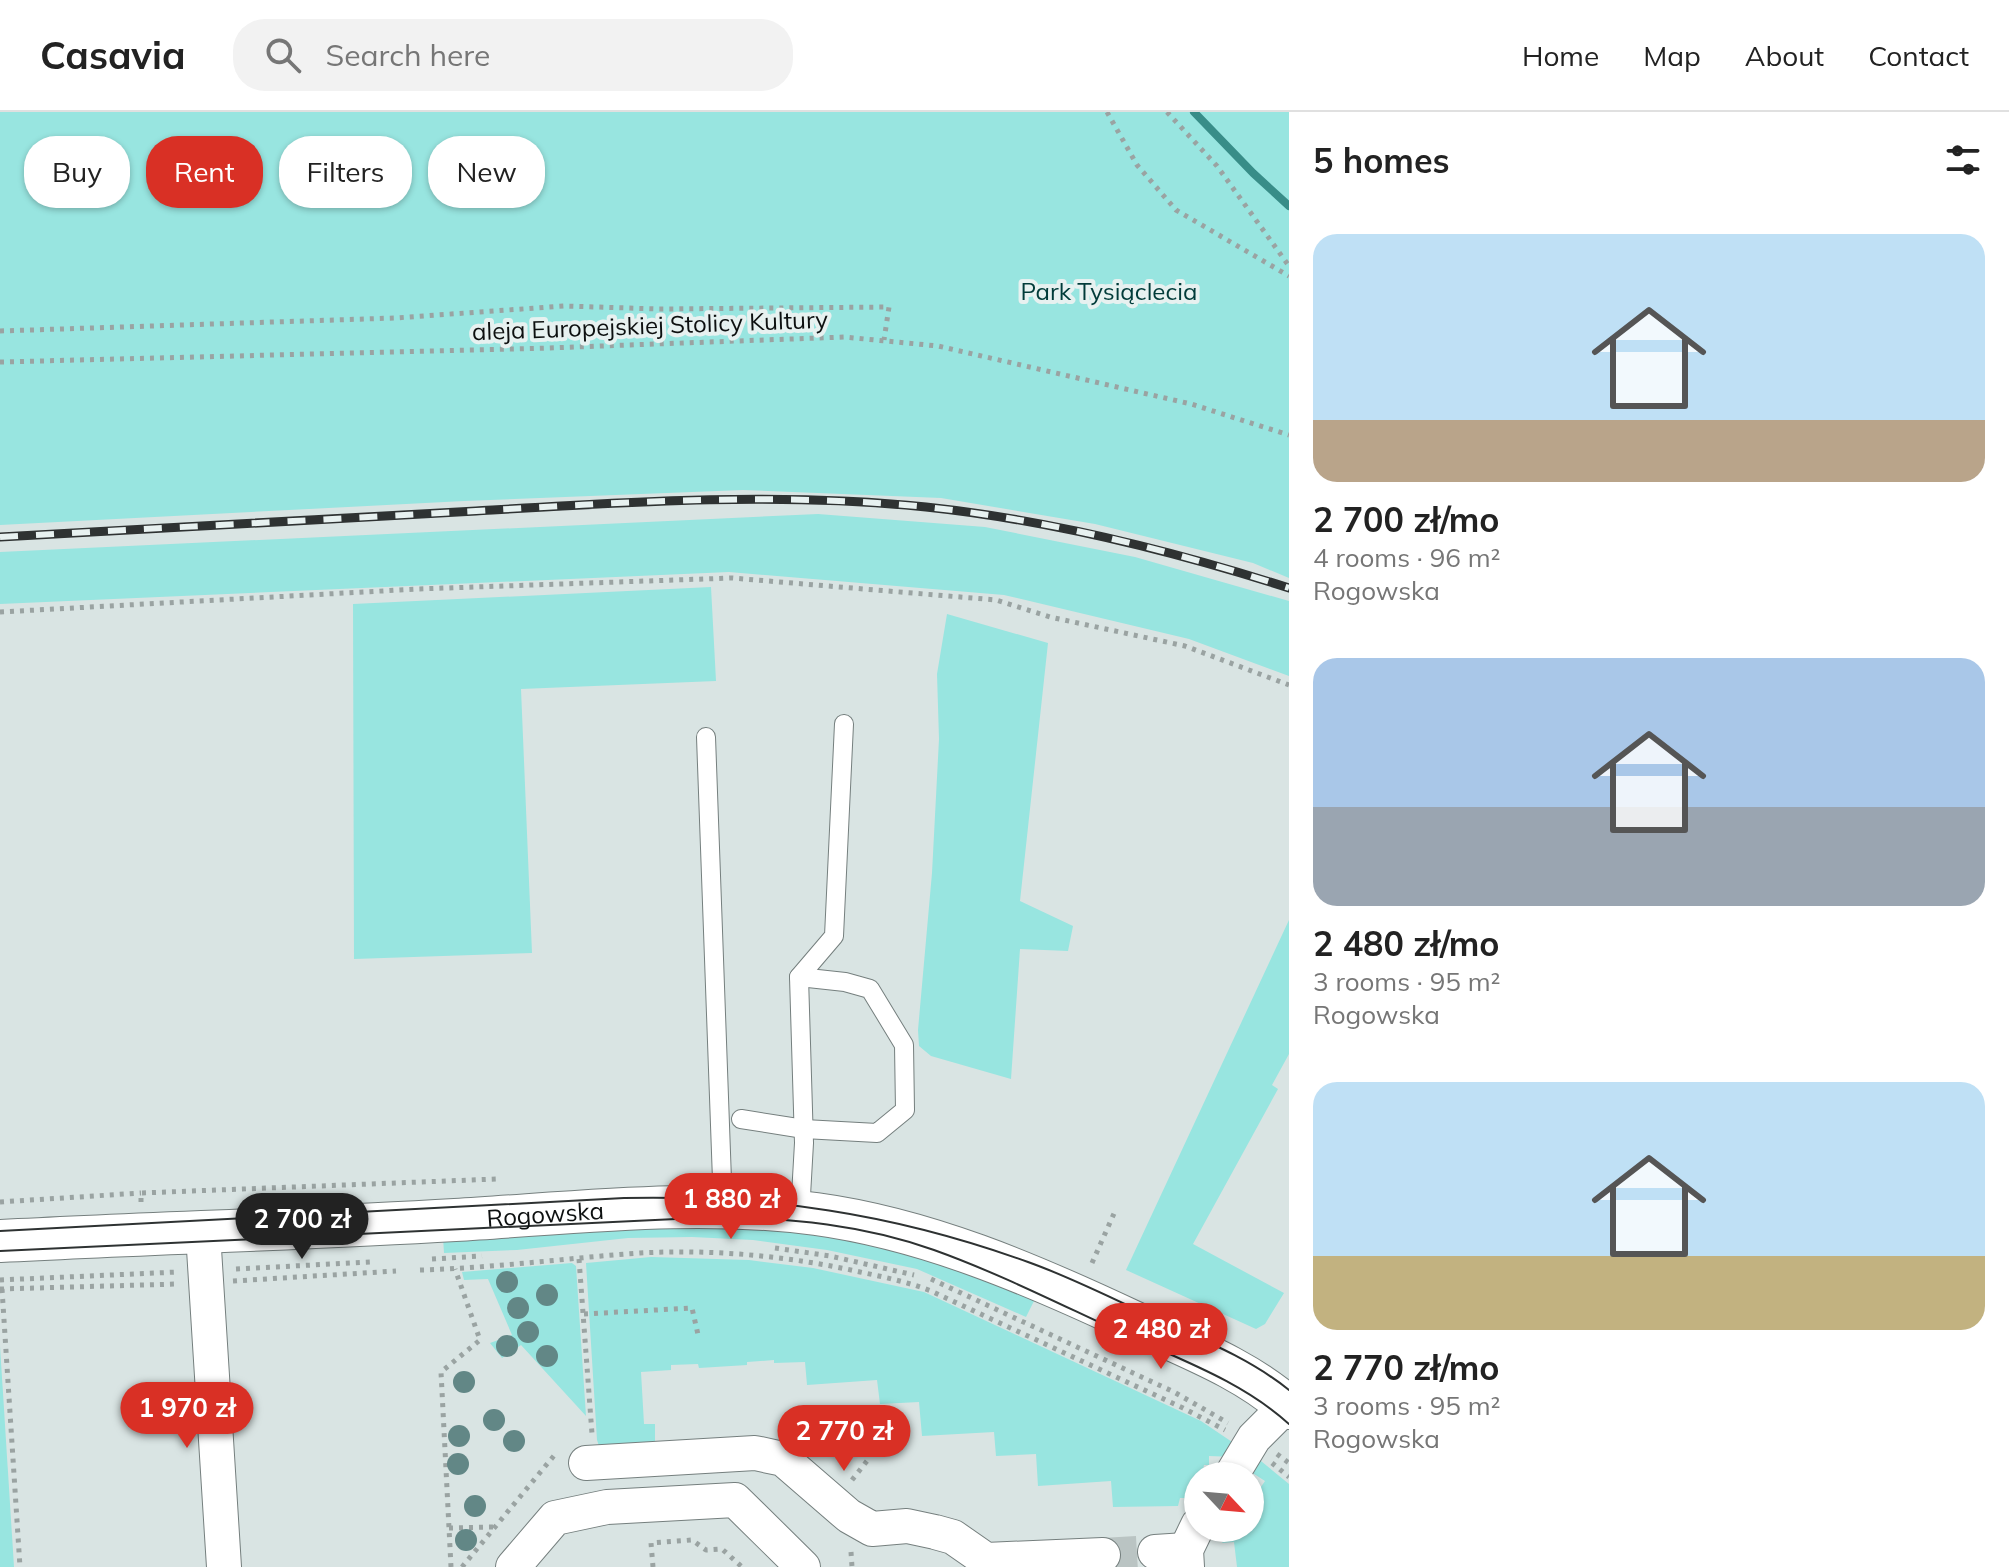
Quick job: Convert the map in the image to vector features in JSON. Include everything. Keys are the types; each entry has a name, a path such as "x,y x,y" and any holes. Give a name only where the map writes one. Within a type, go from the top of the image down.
{"street":[{"name":"Rogowska","path":"0,1241 689,1207 800,1213 893,1229 956,1247 1032,1276 1201,1354 1255,1383 1288,1406"},
{"path":"203,1233 224,1567"},
{"path":"1239,1462 1254,1438 1288,1406"},
{"path":"579,1458 755,1453 783,1459 849,1516 872,1529 907,1526 935,1532 953,1537 986,1560 1103,1555"},
{"path":"513,1567 555,1518 607,1507 735,1500 803,1567"}],"lane":[{"path":"800,1213 804,1129 799,977 834,936 844,724"},
{"path":"706,737 723,1208"},
{"path":"741,1119 804,1129 877,1133 905,1110 904,1045 870,989 845,982 799,977"}],"path":[{"path":"1107,112 1137,165 1176,210 1289,276"},
{"path":"1167,112 1217,166 1289,266"},
{"path":"0,331 395,318 564,306 659,309 889,307 884,340"},
{"name":"aleja Europejskiej Stolicy Kultury","path":"0,362 844,337 938,346 1191,404 1289,435"},
{"path":"0,612 418,589 732,578 996,600 1050,617 1185,646 1289,685"},
{"path":"0,1202 141,1193"},
{"path":"1092,1263 1116,1209"},
{"path":"771,1247 927,1277 1214,1413"},
{"path":"420,1270 642,1253 735,1254 837,1267 915,1285 1209,1420 1223,1404"},
{"path":"446,1259 490,1256"},
{"path":"462,1567 495,1527 579,1458 584,1314 579,1259"},
{"path":"223,1270 381,1262"},
{"path":"451,1567 441,1372 480,1340 455,1269"},
{"path":"224,1282 396,1271"},
{"path":"0,1280 188,1272"},
{"path":"20,1567 1,1289 143,1282 191,1283"},
{"path":"584,1314 692,1308 699,1339"},
{"path":"449,1528 495,1527"},
{"path":"653,1567 651,1543 692,1540 706,1550 722,1549 742,1567"}],"green space":[{"name":"Park Tysiąclecia","path":"0,112 1289,112 1289,578 1253,563 1095,524 941,498 743,490 0,525"},
{"path":"818,514 985,527 1135,557 1289,601 1289,676 1189,639 1004,595 729,572 0,604 0,552"},
{"path":"711,587 716,681 521,689 532,953 354,959 353,604"},
{"path":"947,614 1048,643 1020,901 1073,926 1068,951 1020,949 1011,1079 931,1056 919,1046 939,739 937,674"},
{"path":"1289,920 1289,1054 1272,1085 1278,1089 1193,1244 1284,1293 1265,1324 1256,1329 1126,1270"},
{"path":"783,1227 897,1247 1035,1299 1026,1317 917,1269 827,1250 753,1240 628,1238 517,1250 444,1253 443,1237 652,1228"},
{"path":"651,1257 749,1260 813,1268 924,1292 1201,1421 1241,1448 1235,1457 1209,1456 1209,1462 1184,1462 1184,1498 1180,1498 1178,1506 1113,1507 1111,1481 1038,1486 1036,1454 996,1456 994,1432 922,1436 919,1402 880,1404 877,1380 807,1385 805,1362 774,1363 774,1360 699,1368 698,1364 671,1365 671,1370 641,1372 644,1424 655,1424 655,1449 601,1452 597,1440 586,1263"},
{"path":"572,1263 576,1266 586,1416 521,1345 502,1358 490,1343 512,1335 488,1279 464,1280 462,1272"},
{"path":"0,1346 14,1567 0,1567"},
{"path":"1264,1464 1289,1484 1289,1567 1237,1567 1234,1542 1264,1542"}],"waterway":[{"path":"1194,112 1289,206"}],"tunnel":[{"path":"1103,1555 1155,1552"}],"tram line":[{"path":"0,1231 624,1198 729,1200 829,1210 928,1231 1028,1262 1222,1349 1289,1390"},
{"path":"0,1251 718,1217 827,1224 908,1241 984,1269 1213,1374 1253,1396 1289,1424"}],"railway":[{"path":"0,537 645,502 758,499 870,502 972,513 1064,528 1155,549 1289,588"}]}
